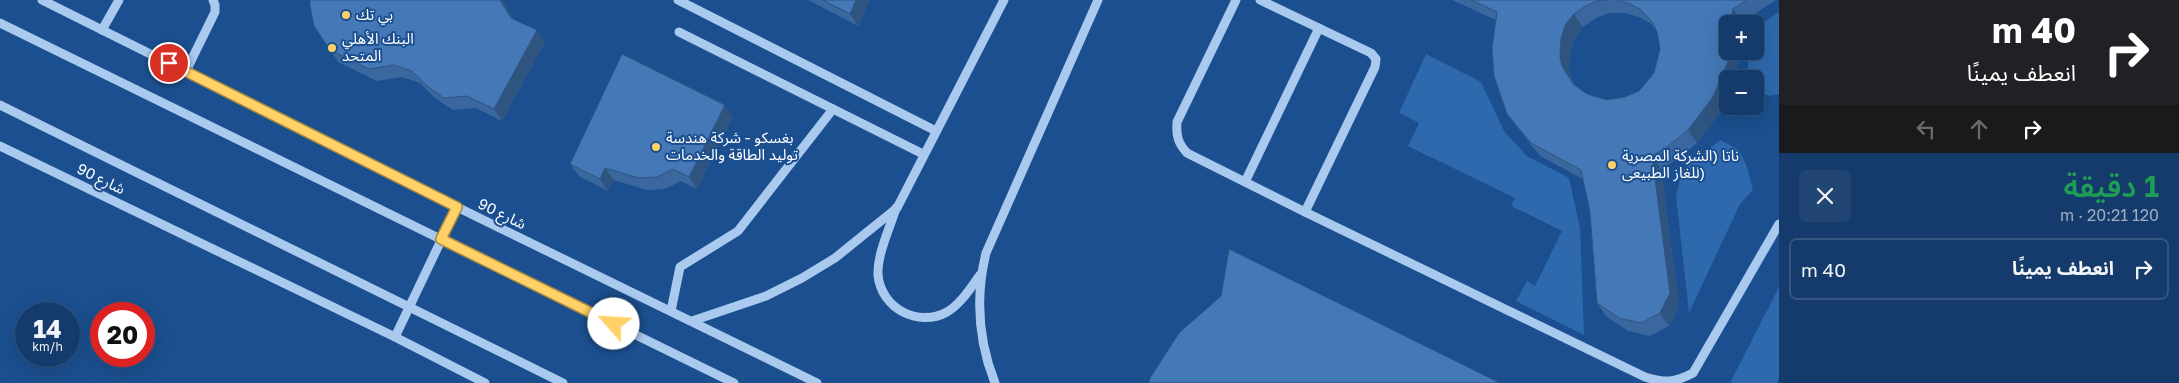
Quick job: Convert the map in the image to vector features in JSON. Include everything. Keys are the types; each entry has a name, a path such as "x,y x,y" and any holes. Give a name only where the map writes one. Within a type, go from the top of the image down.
{"street":[{"name":"شارع 90","path":"42,0 457,207 817,383"},
{"path":"60,9 64,0"},
{"path":"102,30 119,0"},
{"path":"186,72 215,12 216,5 213,0"},
{"path":"678,0 936,131"},
{"path":"981,274 961,300 947,312 930,318 911,316 895,308 883,293 878,275 881,256 896,208 1004,0"},
{"path":"995,383 983,346 979,321 981,274 994,233 1098,0"},
{"path":"1236,0 1177,122 1176,134 1180,144 1188,153 1636,373 1664,383 1680,382 1693,373 1779,224"},
{"path":"1260,0 1371,53 1376,59 1375,67 1305,212"},
{"path":"0,23 734,383"},
{"path":"1245,182 1319,28"},
{"path":"679,32 924,154"},
{"path":"0,105 563,383"},
{"path":"671,311 680,267 738,231 833,109"},
{"name":"شارع 90","path":"0,146 395,337 485,383"},
{"path":"395,337 457,207"},
{"path":"692,321 730,310 766,296 802,278 835,258 896,208"}],"shaded area":[{"path":"1779,12 1779,94 1770,96 1764,93 1764,70 1748,70 1748,60 1764,60 1764,22"},
{"path":"1426,54 1481,82 1504,131 1527,156 1569,178 1580,228 1584,335 1516,301 1527,281 1535,286 1562,231 1511,206 1515,198 1408,146 1419,123 1399,113"},
{"path":"1720,140 1739,150 1747,167 1753,190 1740,204 1689,313 1676,196 1682,171"},
{"path":"1779,287 1779,378 1777,383 1730,383"}],"building":[{"path":"310,0 500,0 511,18 537,30 494,109 467,96 444,98 427,86 412,71 394,65 369,69 330,50 314,26"},
{"path":"823,0 856,0 850,14"},
{"name":"ناتا (الشركة المصرية للغاز الطبيعى)","path":"1471,0 1601,0 1587,5 1574,14 1565,25 1561,39 1560,57 1562,66 1573,84 1587,94 1607,100 1625,97 1639,91 1654,73 1660,49 1657,32 1653,23 1641,10 1617,0 1747,0 1733,9 1732,15 1719,15 1719,60 1728,60 1725,70 1719,70 1719,83 1713,97 1688,130 1652,156 1670,293 1660,313 1641,323 1619,318 1597,303 1590,212 1581,170 1531,143 1507,114 1494,76 1492,48 1497,12"},
{"name":"بغسكو - شركة هندسة توليد الطاقة والخدمات","path":"622,54 725,105 689,177 673,169 657,177 639,178 605,168 600,179 570,164"},
{"path":"1229,249 1500,383 1149,383 1150,378 1179,333 1221,296"}],"place":[{"name":"بي تك","path":"346,15"},
{"name":"البنك الأهلي المتحد","path":"332,48"},
{"name":"بغسكو - شركة هندسة توليد الطاقة والخدمات","path":"656,147"},
{"name":"ناتا (الشركة المصرية للغاز الطبيعى)","path":"1612,165"}],"route":[{"path":"169,63 457,207 441,239 614,324"}]}
